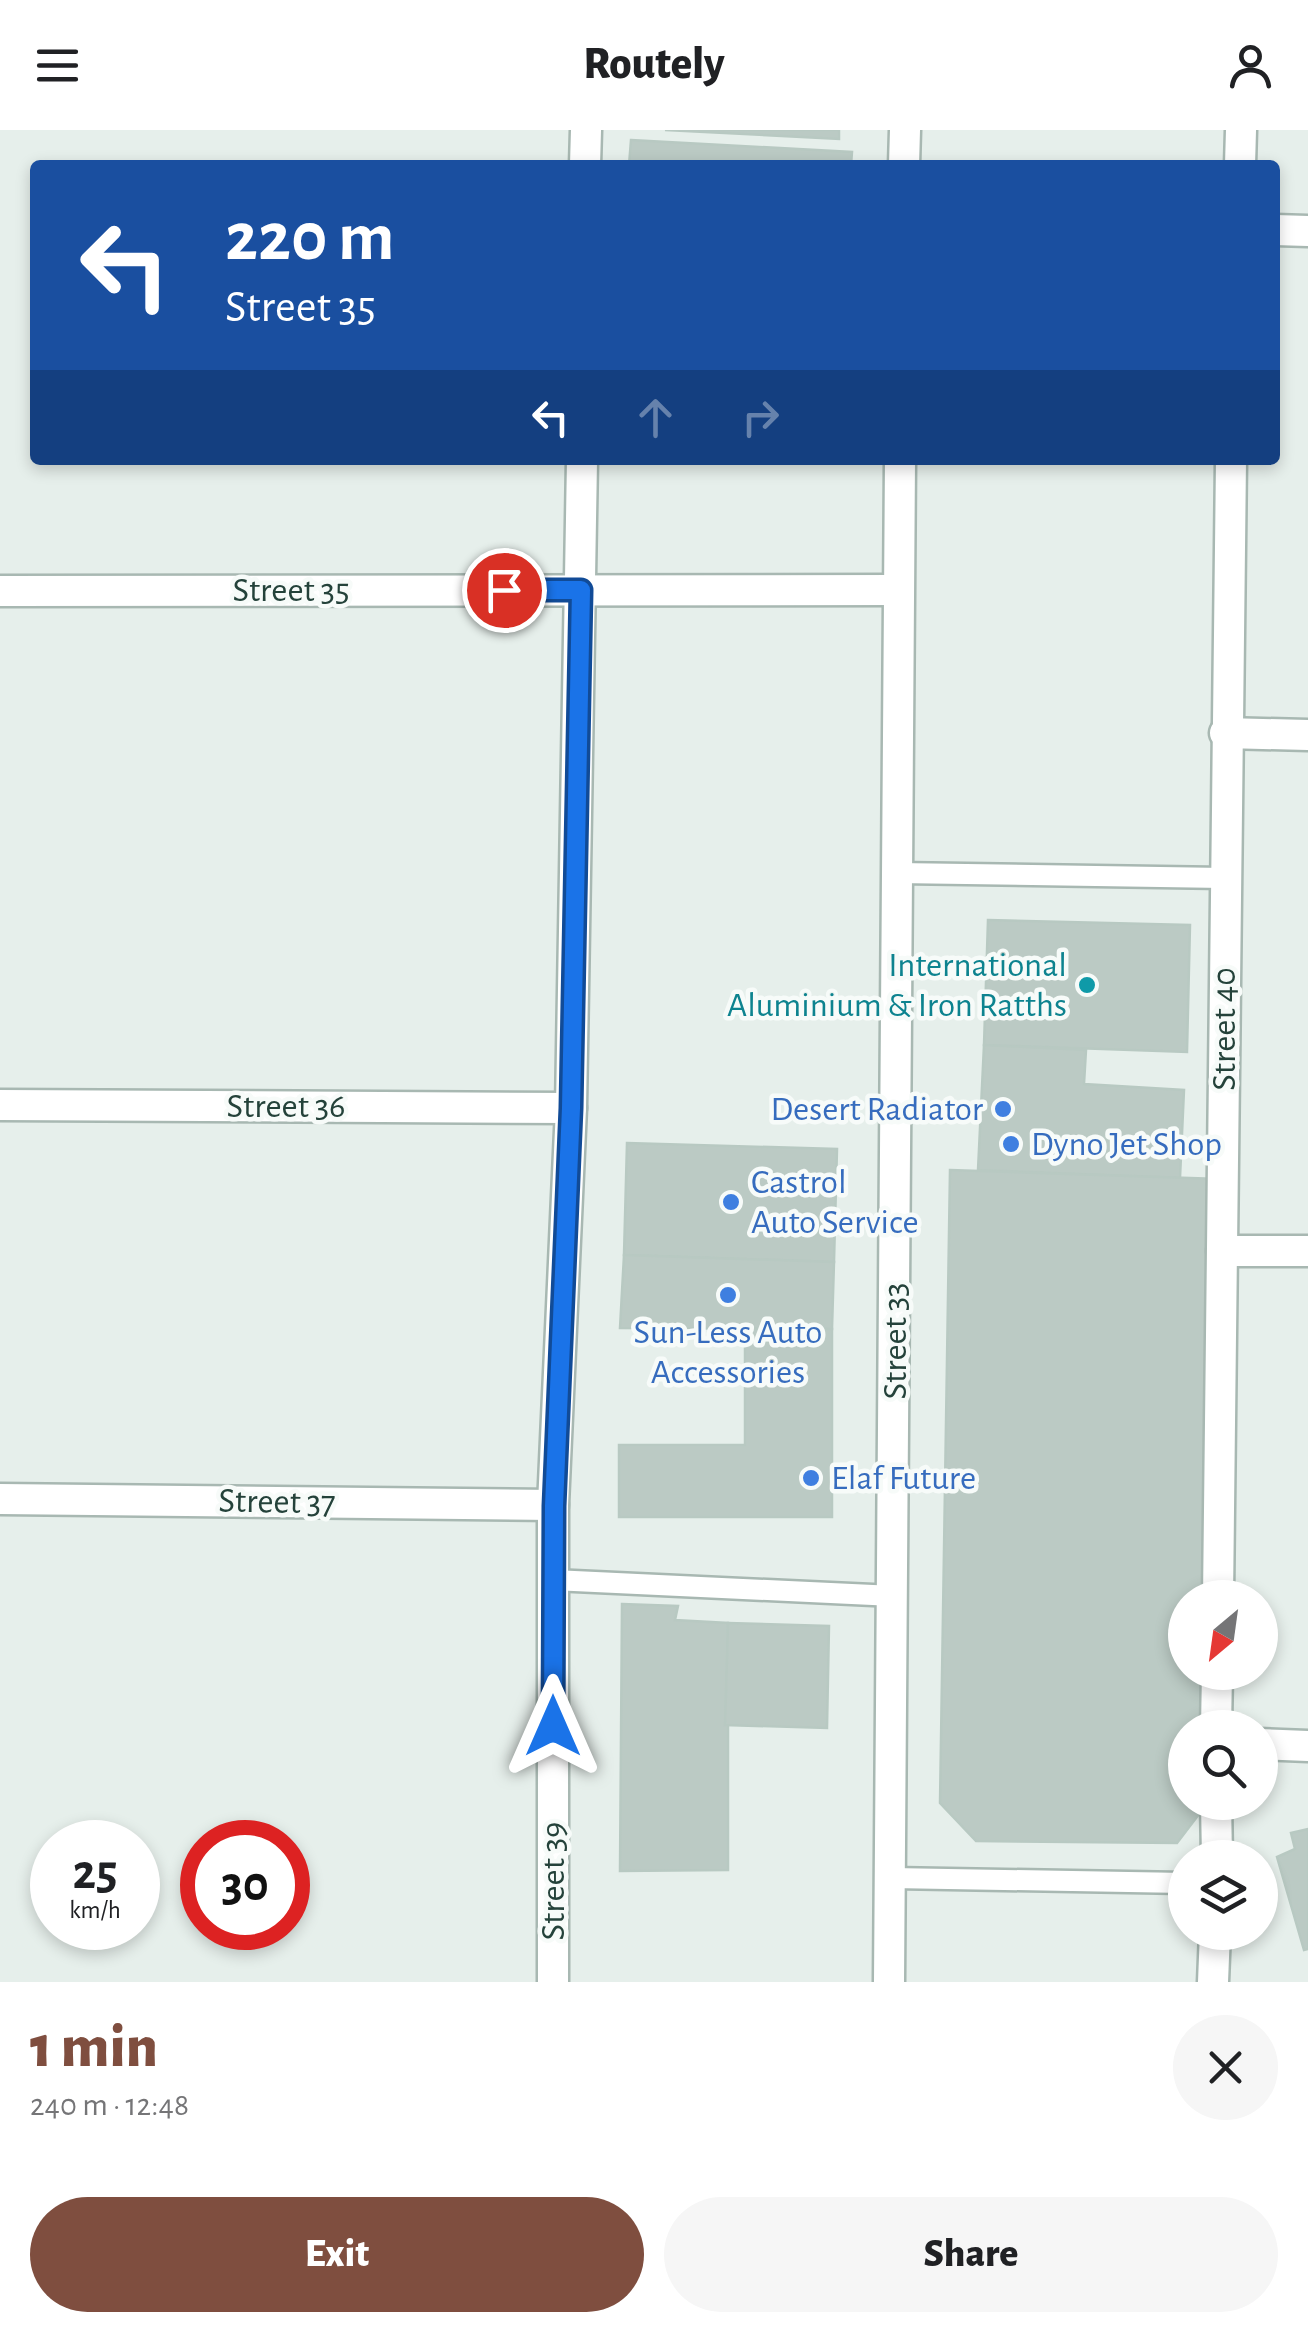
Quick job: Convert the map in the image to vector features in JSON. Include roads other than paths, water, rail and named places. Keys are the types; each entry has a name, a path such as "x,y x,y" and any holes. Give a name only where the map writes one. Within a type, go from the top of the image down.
{"street":[{"path":"585,160 586,130"},
{"path":"904,160 905,130"},
{"path":"1240,160 1241,130"},
{"path":"1280,230 1308,230"},
{"name":"Street 39","path":"553,1982 554,1506 571,1108 582,465"},
{"name":"Street 33","path":"888,1982 892,1878 900,465"},
{"name":"Street 40","path":"1218,1580 1231,465"},
{"name":"Street 35","path":"0,591 898,590"},
{"path":"1225,733 1308,735"},
{"name":"Street 36","path":"0,1105 571,1108"},
{"path":"1222,1250 1308,1251"},
{"name":"Street 37","path":"0,1499 554,1506"},
{"path":"1278,1745 1308,1746"},
{"path":"1213,1982 1214,1950"}],"lane":[{"path":"897,874 1224,878"},
{"path":"553,1580 894,1596"},
{"path":"892,1878 1168,1884"}],"place":[{"name":"International Aluminium & Iron Ratths","path":"1087,985"},
{"name":"Desert Radiator","path":"1003,1109"},
{"name":"Dyno Jet Shop","path":"1011,1144"},
{"name":"Castrol Auto Service","path":"731,1202"},
{"name":"Sun-Less Auto Accessories","path":"728,1295"},
{"name":"Elaf Future","path":"811,1478"}]}
